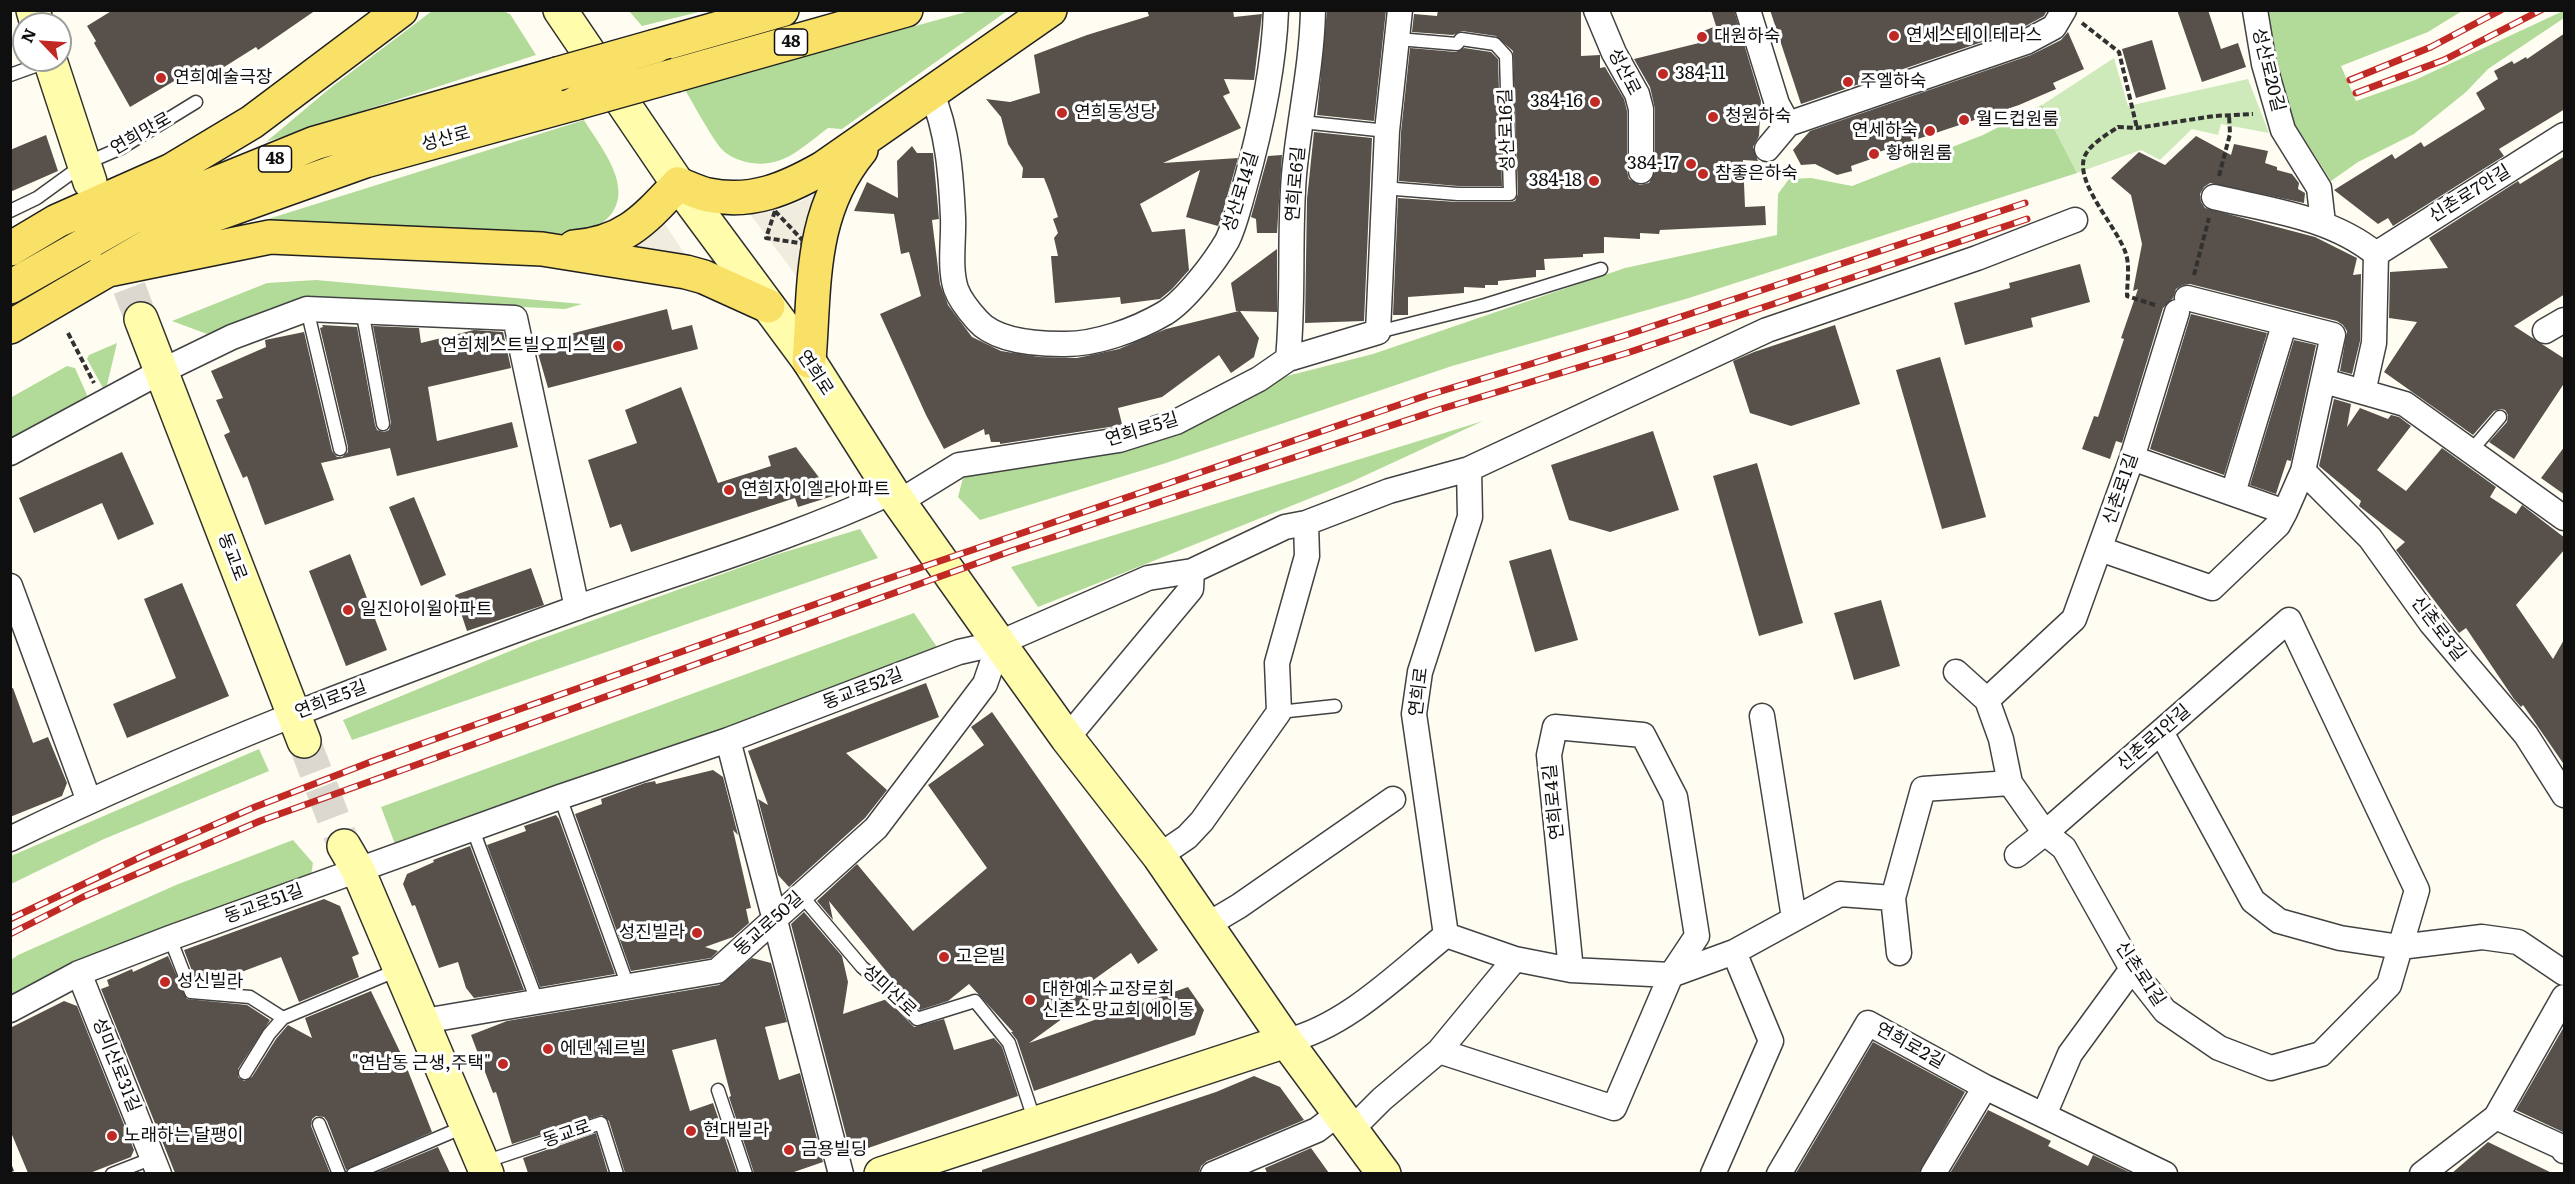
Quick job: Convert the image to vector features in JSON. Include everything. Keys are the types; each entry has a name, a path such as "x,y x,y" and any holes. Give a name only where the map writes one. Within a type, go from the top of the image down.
{"main road":[{"path":"361,41 383,10"},
{"path":"10,249 57,221 172,170 252,122 401,10"},
{"name":"연희로","path":"560,10 678,184 808,361 896,497 1006,640 1066,738 1159,856 1286,1041 1384,1173"},
{"name":"성산로","path":"10,287 133,217 315,143 782,10"},
{"name":"성산로","path":"10,327 183,226 354,165 906,10"},
{"path":"103,271 270,237 542,249 590,246 607,242 628,232 645,219 678,184 708,195 742,197 768,194 790,187 823,168 1050,10"},
{"path":"54,72 87,173"},
{"path":"808,361 815,292 814,267 827,207 838,183 882,126"},
{"path":"542,249 686,272 704,277 768,306"},
{"name":"동교로","path":"141,319 299,728"},
{"name":"동교로","path":"351,858 424,1021 485,1168"},
{"path":"881,1173 937,1160 1035,1123 1286,1041"}],"street":[{"name":"성산로14길","path":"931,93 942,121 946,142 953,216 953,263 956,289 963,302 977,321 997,334 1046,344 1083,343 1118,333 1166,312 1186,294 1226,241 1235,220 1254,153 1275,41 1275,10"},
{"name":"연희로6길","path":"1288,359 1293,309 1294,172 1312,38 1313,10"},
{"path":"1378,332 1383,189 1400,10"},
{"name":"성산로","path":"1596,10 1641,109 1641,171"},
{"path":"1748,10 1777,104 1788,124"},
{"name":"성산로20길","path":"2254,10 2264,64 2283,130 2319,188 2324,223"},
{"path":"1767,149 1788,124 2026,42 2054,27 2069,14"},
{"name":"신촌로7안길","path":"2376,254 2565,135"},
{"path":"2214,197 2324,223 2362,243 2376,254 2374,343 2364,392"},
{"path":"1006,640 1148,578 1192,571 1285,527 1306,523 1389,491 1469,469 1767,330 1977,258 2075,220"},
{"name":"신촌로1길","path":"1987,700 2074,619 2132,458 2182,305 2284,325"},
{"path":"10,453 232,336 307,309 515,318 577,608"},
{"path":"2100,549 2212,588 2278,525 2285,512 2303,471 2333,335 2284,325 2233,493"},
{"name":"연희로5길","path":"10,840 89,801 299,728 577,608 896,497 959,465 1119,440 1176,422 1259,379 1288,359 1378,332"},
{"path":"2324,381 2405,404 2565,518"},
{"path":"2132,458 2285,512"},
{"name":"연희로","path":"1446,934 1414,714 1420,672 1470,518 1469,469"},
{"name":"신촌로3길","path":"2303,471 2370,538 2431,623 2526,735 2565,795"},
{"path":"1159,856 1187,837 1202,821 1279,712 1277,663 1306,556 1306,523"},
{"path":"1066,738 1191,589 1192,571"},
{"path":"10,586 89,801"},
{"name":"신촌로1길","path":"1956,672 1987,700 2001,739 2010,783 2045,833 2064,848 2102,911 2132,969 2164,1011 2219,1048 2271,1068 2321,1054 2389,984 2417,890 2289,620"},
{"name":"신촌로1안길","path":"2017,855 2289,620"},
{"name":"동교로52길","path":"351,858 473,830 560,797 728,740 959,652 1006,640"},
{"name":"동교로50길","path":"424,1021 717,971 876,828 985,684 1006,640"},
{"path":"1762,716 1794,918"},
{"name":"연희로4길","path":"1439,1051 1614,1108 1671,975 1697,936 1675,797 1643,735 1555,727 1549,755 1571,970"},
{"path":"2161,732 2253,901 2279,921 2340,938 2400,947 2482,937 2518,942 2565,973"},
{"path":"728,740 773,921 841,1173"},
{"path":"1899,953 1893,898 1923,789 2010,783"},
{"path":"1207,925 1239,906 1393,798"},
{"name":"동교로51길","path":"10,1010 79,973 170,938 351,858"},
{"path":"1286,1041 1328,1026 1446,934 1515,958 1571,970 1671,975 1734,952 1840,894 1893,898"},
{"path":"1713,1173 1771,1041 1734,952"},
{"path":"1220,1172 1317,1130 1345,1122 1382,1100 1439,1051 1515,958"},
{"path":"2044,1115 2070,1054 2132,969"},
{"name":"성미산로31길","path":"79,973 156,1166"},
{"path":"2422,1173 2496,1117 2565,997"},
{"name":"연희로2길","path":"1779,1173 1868,1023 1985,1087 2165,1173"},
{"path":"1933,1173 1985,1087"},
{"path":"2496,1117 2564,1148 2565,1151"}],"lane":[{"name":"성산로16길","path":"1383,189 1458,194 1510,194 1506,56 1495,44 1461,39 1457,44 1398,39"},
{"name":"연희맛로","path":"10,211 87,173 121,148 196,102"},
{"path":"1302,122 1387,131"},
{"path":"1378,332 1485,305 1601,269"},
{"path":"307,309 340,449"},
{"path":"362,310 383,423"},
{"path":"2470,452 2500,417"},
{"path":"1279,712 1335,706"},
{"path":"560,797 628,986"},
{"path":"473,830 537,1001"},
{"name":"성미산로","path":"801,896 862,967 896,996 917,1019 975,1001 1009,1043 1035,1123"},
{"path":"170,938 191,992 250,997 283,1018"},
{"path":"245,1073 269,1034 283,1018 401,969"},
{"path":"718,1090 746,1173"},
{"name":"동교로","path":"485,1168 601,1123 617,1173"},
{"path":"319,1124 339,1173"},
{"path":"353,1173 467,1126"},
{"name":"성미산로31길","path":"112,1173 156,1166"}],"path":[{"path":"2069,14 2119,52 2137,128"},
{"path":"2127,296 2126,255 2084,173 2084,158 2090,149 2118,127 2137,128 2229,115 2254,114"},
{"path":"2200,254 2230,134 2229,115"},
{"path":"775,211 798,236 806,244 766,238 775,211"},
{"path":"68,333 104,403"},
{"path":"10,1166 13,1173"}],"green space":[{"path":"973,10 1007,11 842,129 828,128 800,150 781,160 759,164 742,161 728,154 714,139 685,90"},
{"path":"432,11 503,11 510,14 536,55 266,142 329,89"},
{"path":"629,11 703,11 642,26"},
{"path":"2268,11 2462,11 2428,32 2341,66 2356,101 2415,80 2563,11 2564,18 2488,69 2466,92 2414,134 2358,162 2331,181 2294,123 2282,97"},
{"path":"2114,58 2128,106 2248,79 2269,133 2221,124 2218,135 2192,129 2160,160 2141,150 2077,173 2042,105"},
{"path":"2042,105 2077,173 1689,298 1452,366 1163,464 980,520 958,497 963,478 1198,420 1287,376 1373,354 1625,268 1777,235 1778,194 1789,179 1811,178 1852,186 1983,135"},
{"path":"584,120 615,174 618,188 617,202 611,214 598,226 572,238 268,224 268,219"},
{"path":"316,280 582,304 565,309 311,297 207,334 172,321 267,283"},
{"path":"117,343 107,385 103,388 87,359 89,355"},
{"path":"67,366 75,368 87,395 83,402 11,438 10,398"},
{"path":"1483,421 1351,482 1038,607 1011,567"},
{"path":"860,529 878,558 352,740 343,720 532,642 775,555"},
{"path":"914,613 937,647 661,756 395,844 381,807"},
{"path":"259,749 269,771 104,839 11,884 11,856"},
{"path":"293,840 313,863 309,887 11,1010 11,960 18,955 176,885"}],"shaded area":[{"path":"820,191 798,278 750,214 775,211"},
{"path":"665,224 690,262 616,254 652,231"}],"building":[{"path":"113,10 316,10 258,50 256,47 205,79 198,67 130,107 87,26"},
{"path":"1147,10 1233,10 1234,17 1262,14 1254,80 1224,79 1230,93 1223,96 1241,128 1163,163 1238,158 1221,218 1218,226 1186,217 1200,170 1140,204 1152,232 1185,229 1189,270 1172,289 1160,299 1121,304 1120,297 1055,303 1051,256 1058,256 1054,238 1058,233 1053,219 1058,217 1050,193 1044,178 1022,178 1023,168 1008,144 1001,117 986,99 1010,102 1040,93 1034,55 1087,35 1149,16"},
{"path":"1327,10 1386,10 1374,121 1317,115"},
{"path":"1438,10 1581,10 1581,56 1600,55 1600,68 1605,67 1624,99 1627,111 1627,172 1629,179 1640,185 1649,183 1655,172 1655,109 1650,87 1634,59 1699,43 1696,34 1716,26 1711,10 1734,10 1761,101 1759,136 1753,147 1758,161 1743,160 1745,207 1765,206 1766,225 1660,230 1659,234 1640,233 1640,239 1604,237 1604,253 1583,254 1583,257 1544,259 1545,270 1536,270 1536,277 1498,281 1498,285 1485,285 1485,288 1464,287 1464,293 1408,297 1408,315 1393,315 1398,198 1457,202 1510,202 1515,201 1518,194 1513,51 1496,36 1462,31 1453,35 1412,32 1414,14 1437,16"},
{"path":"1770,10 2047,10 2044,16 2020,29 1801,104"},
{"path":"2177,10 2208,10 2221,49 2238,43 2246,67 2202,82"},
{"path":"2068,32 2084,69 2053,83 2056,89 2019,105 1879,152 1880,156 1851,166 1852,171 1837,175 1815,164 1801,165 1793,150 1810,131 2031,55 2061,40"},
{"path":"2565,33 2565,109 2499,149 2504,156 2393,226 2388,218 2378,224 2334,190 2392,154 2395,159 2421,142 2424,147 2485,109 2476,93 2498,79 2494,71 2512,61 2514,64 2526,57 2527,59"},
{"path":"2152,40 2166,89 2136,98 2122,49"},
{"path":"1410,48 1456,52 1464,48 1491,52 1498,59 1502,186 1458,186 1399,181 1401,132"},
{"path":"1314,132 1372,138 1364,321 1305,323 1307,199"},
{"path":"46,135 58,171 10,192 10,150"},
{"path":"2196,136 2231,155 2234,144 2268,151 2265,163 2277,167 2277,170 2292,174 2299,183 2298,189 2305,193 2304,203 2210,183 2200,194 2205,208 2315,237 2357,258 2353,275 2361,274 2360,341 2352,374 2340,371 2347,331 2337,321 2190,284 2183,285 2176,289 2173,298 2163,308 2122,443 2116,441 2110,459 2082,449 2094,416 2098,417 2124,339 2121,338 2138,289 2133,291 2142,244 2131,195 2111,178 2139,152 2165,165"},
{"path":"912,146 917,153 933,153 939,219 932,220 940,284 948,305 972,337 1001,351 1039,357 1077,358 1119,349 1166,329 1239,311 1236,311 1231,283 1277,249 1277,312 1240,311 1259,338 1254,357 1231,373 1219,355 1162,397 1118,408 1122,424 1116,426 1000,444 1000,442 991,442 989,434 985,435 984,429 944,449 880,314 921,296 909,252 901,254 894,214 854,211 867,182 898,198 897,161"},
{"path":"1282,155 1277,233 1257,233 1256,219 1251,217 1268,156"},
{"path":"2565,156 2565,294 2514,326 2565,359 2565,382 2514,459 2489,442 2507,422 2508,415 2505,410 2494,411 2473,435 2384,372 2417,322 2389,318 2390,272 2448,268 2429,238 2518,181 2520,184"},
{"path":"2080,264 2090,302 2031,318 2033,327 1965,345 1954,303 2010,288 2009,283"},
{"name":"연희체스트빌오피스텔","path":"667,309 672,330 692,325 698,349 548,388 535,343"},
{"path":"2191,314 2267,333 2224,475 2150,449"},
{"path":"322,325 357,327 375,425 377,430 384,432 389,430 391,423 373,326 419,328 421,343 474,330 503,332 511,368 428,387 437,441 512,422 518,447 397,476 390,448 321,463 334,500 265,525 247,476 243,478 224,435 230,432 216,400 223,398 211,371 266,347 265,340 304,332 332,451 337,457 342,457 348,452 348,447 320,328 323,327"},
{"path":"1835,325 1860,404 1791,426 1750,413 1733,361"},
{"path":"2294,340 2316,345 2291,461 2287,460 2276,494 2250,485"},
{"path":"1940,357 1986,517 1942,529 1896,370"},
{"path":"681,387 718,483 771,466 768,456 796,447 833,496 798,507 795,498 631,552 621,524 610,528 588,460 637,443 625,410"},
{"path":"2334,399 2351,404 2347,427 2360,408 2388,419 2391,415 2399,417 2411,426 2377,470 2406,491 2442,448 2496,487 2490,497 2516,514 2522,505 2565,538 2565,549 2516,605 2553,659 2565,638 2565,766 2523,705 2521,707 2514,699 2466,628 2459,633 2396,550 2405,542 2359,506 2361,501 2319,466"},
{"path":"1653,431 1679,510 1610,532 1569,520 1551,465"},
{"path":"2565,446 2565,495 2541,478"},
{"path":"122,452 154,524 118,540 102,503 34,533 19,498"},
{"path":"1757,463 1803,623 1759,636 1713,476"},
{"path":"414,497 446,575 421,586 389,507"},
{"path":"1551,549 1578,640 1535,652 1509,561"},
{"name":"일진아이윌아파트","path":"350,554 387,650 346,666 309,571"},
{"path":"531,568 544,605 467,631 455,595"},
{"path":"182,583 229,696 127,738 113,704 176,678 144,599"},
{"path":"1881,600 1900,666 1854,680 1834,613"},
{"path":"926,683 939,717 846,753 887,790 865,818 789,887 778,875 758,799 768,805 748,751"},
{"path":"13,688 33,743 48,737 67,783 62,796 10,817 10,689"},
{"path":"992,712 1158,950 1138,964 1131,953 1092,981 1096,994 1029,1043 1188,987 1204,1010 1195,1035 1034,1091 1017,1040 1011,1032 1013,1032 969,984 948,1001 920,1010 829,901 833,920 817,901 857,864 913,931 987,868 928,785 984,745 971,727"},
{"path":"713,770 723,777 738,835 733,830 751,908 746,909 749,923 733,937 705,947 718,951 711,958 631,971 575,814 602,804 601,799 645,783 655,781 656,784"},
{"path":"556,815 615,974 540,987 487,845 526,831 524,826"},
{"path":"470,846 524,990 474,998 466,988 458,962 439,968 415,905 412,906 403,884 407,874 434,862 433,860"},
{"path":"324,899 340,906 359,954 352,957 359,977 299,1002 281,957 215,982 224,987 197,984 184,950"},
{"path":"804,912 842,956 848,982 843,1014 887,999 914,1027 944,1019 954,1050 994,1038 1002,1047 1018,1096 851,1154 791,924"},
{"path":"168,956 187,999 247,1005 270,1020 238,1069 238,1077 244,1081 252,1077 276,1039 288,1025 312,1038 305,1018 371,991 403,1058 432,1132 346,1170 327,1121 324,1117 316,1116 312,1119 311,1126 330,1173 175,1173 101,989 109,986 107,980 132,969 133,972"},
{"path":"752,958 771,963 787,1022 765,1027 779,1080 800,1073 823,1162 791,1173 754,1173 729,1097 731,1096 716,1039 672,1050 690,1111 713,1103 737,1173 625,1173 609,1121 602,1115 512,1144 496,1092 493,1093 471,1035 507,1021 719,985"},
{"path":"64,1001 77,1006 134,1150 131,1157 90,1173 28,1173 10,1130 10,1028"},
{"path":"2565,1025 2565,1133 2516,1110"},
{"path":"1873,1042 1965,1092 1919,1173 1796,1173"},
{"path":"1254,1076 1280,1087 1304,1120 1207,1161 1201,1166 1199,1173 982,1173 982,1170 1216,1092"},
{"path":"1988,1110 2051,1141 2048,1146 2088,1166 2093,1155 2131,1173 1950,1173"},
{"path":"596,1133 608,1173 528,1173 523,1158"},
{"path":"2488,1142 2552,1173 2452,1173"},
{"path":"438,1147 450,1173 375,1173"},
{"path":"1311,1148 1329,1173 1267,1173 1265,1168"}],"tunnel":[{"path":"112,242 141,319"},
{"path":"304,741 344,846"}],"railway":[{"path":"2350,80 2431,47 2501,10"},
{"path":"2356,93 2444,60 2541,10"},
{"path":"10,919 145,855 255,807 373,761 881,581 1425,396 1623,336 2025,203"},
{"path":"10,934 83,897 260,821 1011,551 1441,409 1627,353 2027,219"}],"place":[{"name":"연세스테이 테라스","path":"1894,36"},
{"name":"대원하숙","path":"1702,37"},
{"name":"384-11","path":"1663,74"},
{"name":"연희예술극장","path":"161,78"},
{"name":"주엘하숙","path":"1848,82"},
{"name":"384-16","path":"1595,102"},
{"name":"연희동성당","path":"1062,113"},
{"name":"청원하숙","path":"1713,117"},
{"name":"월드컵원룸","path":"1964,120"},
{"name":"연세하숙","path":"1930,131"},
{"name":"황해원룸","path":"1874,154"},
{"name":"384-17","path":"1691,164"},
{"name":"참좋은하숙","path":"1703,174"},
{"name":"384-18","path":"1594,181"},
{"name":"연희체스트빌오피스텔","path":"618,346"},
{"name":"연희자이엘라아파트","path":"729,490"},
{"name":"일진아이윌아파트","path":"348,610"},
{"name":"성진빌라","path":"697,933"},
{"name":"고은빌","path":"944,957"},
{"name":"성신빌라","path":"165,982"},
{"name":"대한예수교장로회 신촌소망교회 에이동","path":"1030,1000"},
{"name":"에덴 쉐르빌","path":"548,1049"},
{"name":"\"연남동 근생,주택\"","path":"503,1064"},
{"name":"현대빌라","path":"691,1131"},
{"name":"노래하는 달팽이","path":"112,1136"},
{"name":"금용빌딩","path":"789,1150"}]}
